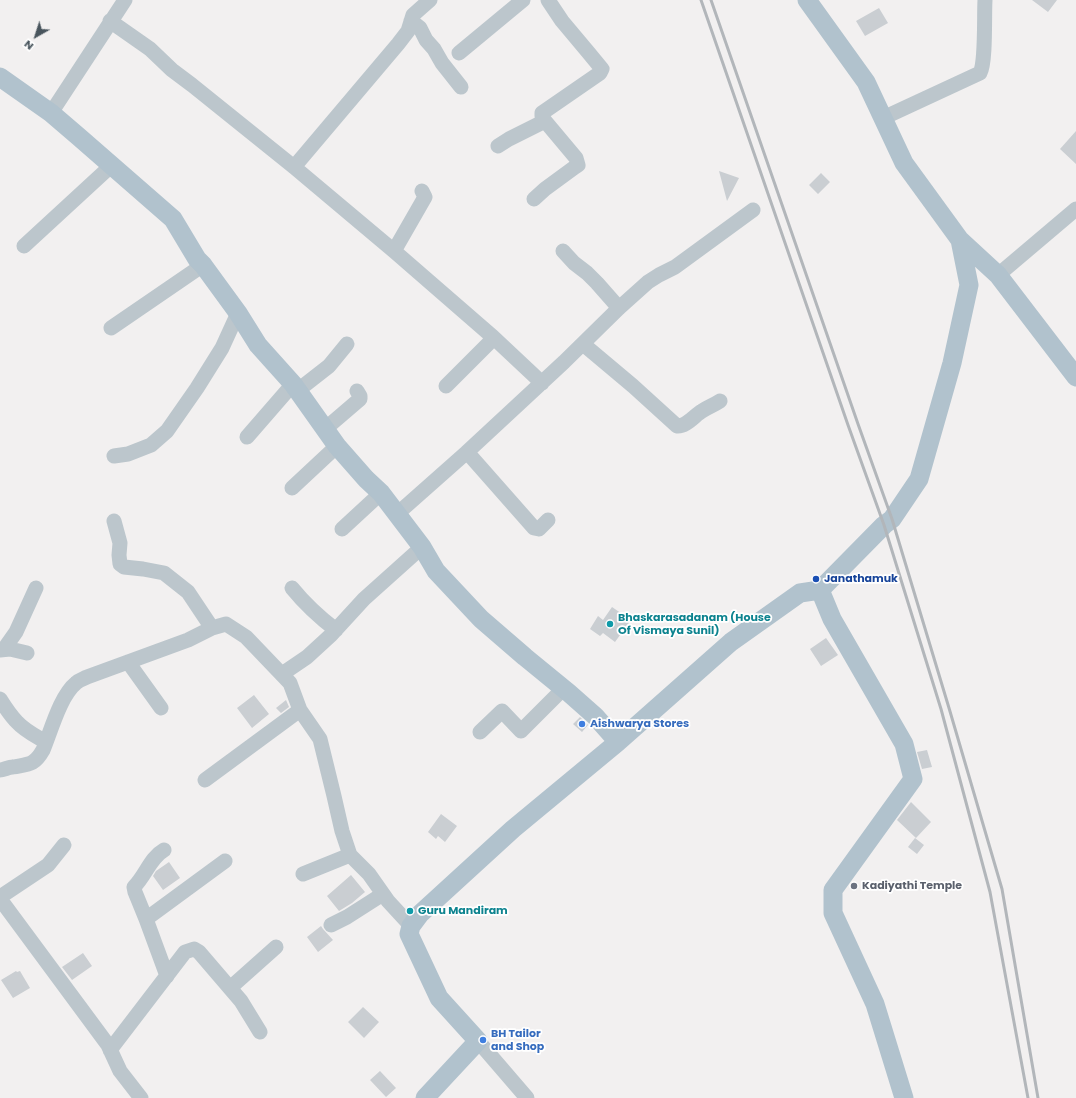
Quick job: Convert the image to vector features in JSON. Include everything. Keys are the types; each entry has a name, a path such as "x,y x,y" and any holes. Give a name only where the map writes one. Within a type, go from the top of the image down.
{"main road":[{"path":"807,0 866,82 904,163 960,240 998,275 1076,378"},
{"path":"0,77 51,113 112,165 172,220 197,259 238,313 258,345 295,388 337,446 366,479 381,493 422,547 436,571 481,619 564,688 595,716 618,742"},
{"path":"425,1098 478,1041 439,998 409,934 411,926 420,914 514,828 618,742 731,642 800,593 820,590 884,525 892,519 919,479 952,362 968,285 960,240"},
{"path":"820,590 832,619 904,744 913,779 833,890 833,913 875,1004 904,1098"}],"street":[{"path":"51,113 125,0"},
{"path":"294,167 398,44 408,31 413,15 430,0"},
{"path":"459,53 522,0"},
{"path":"534,199 578,165 576,158 545,121 542,114 600,74 602,69 562,21 548,0"},
{"path":"884,118 980,73 984,54 985,0"},
{"path":"110,21 150,49 172,70 294,167 493,337 542,383"},
{"path":"411,21 420,28 426,40 461,87"},
{"path":"498,146 545,121"},
{"path":"24,246 112,165"},
{"path":"394,251 425,197 422,191"},
{"path":"998,275 1076,209"},
{"path":"397,514 542,383 648,282 675,267 753,210"},
{"path":"563,251 597,283 619,308"},
{"path":"111,328 203,265"},
{"path":"114,456 128,454 151,445 167,431 197,388 222,348 238,313"},
{"path":"446,386 488,344 493,337"},
{"path":"247,437 295,388 329,366 347,344"},
{"path":"583,344 633,386 677,426 684,424 702,411 720,401"},
{"path":"325,429 360,399 358,391"},
{"path":"292,488 337,446"},
{"path":"467,452 534,528 538,529 548,520"},
{"path":"342,529 381,493"},
{"path":"114,521 120,543 120,564 124,567 164,573 188,592 212,628"},
{"path":"282,674 307,657 336,630 364,599 422,547"},
{"path":"2,650 16,632 36,588"},
{"path":"292,588 308,607 336,630"},
{"path":"0,770 27,765 34,762 39,756 46,742 63,698 76,682 188,640 212,628 226,624 246,637 290,683 300,710 320,739 342,831 350,855 369,874 388,901 411,926"},
{"path":"2,650 10,649 27,653"},
{"path":"128,662 161,708"},
{"path":"480,732 502,711 520,731 564,688"},
{"path":"0,699 17,723 27,731 46,742"},
{"path":"205,780 300,710"},
{"path":"64,845 48,865 0,898 108,1045 120,1071 141,1098"},
{"path":"164,850 152,860 144,876 134,887 167,976"},
{"path":"303,874 350,855"},
{"path":"146,919 225,861"},
{"path":"331,925 347,917 383,894"},
{"path":"230,988 276,947"},
{"path":"110,1050 185,952 194,949 199,952 241,1001 260,1032"},
{"path":"478,1041 527,1098"}],"building":[{"path":"1032,0 1057,0 1048,12"},
{"path":"879,8 888,23 865,36 856,21"},
{"path":"1076,131 1076,164 1060,149"},
{"path":"719,171 739,178 727,201"},
{"path":"821,173 830,182 818,194 809,185"},
{"name":"Bhaskarasadanam (House Of Vismaya Sunil)","path":"612,607 631,620 615,642 603,633 600,636 590,629 598,616 603,620"},
{"path":"826,638 838,655 821,666 810,649"},
{"path":"254,695 269,714 252,728 237,708"},
{"path":"286,700 289,707 281,713 276,708"},
{"name":"Aishwarya Stores","path":"580,717 588,725 582,732 573,724"},
{"path":"927,750 932,767 922,769 917,752"},
{"path":"911,802 931,822 916,838 897,820"},
{"path":"441,814 457,826 445,842 438,836 436,839 428,832"},
{"path":"915,838 924,845 917,854 908,847"},
{"path":"169,862 180,878 163,890 153,876 156,871"},
{"path":"351,875 365,892 352,903 339,911 327,896"},
{"path":"321,926 333,940 318,952 307,937"},
{"path":"83,953 92,966 72,980 62,967"},
{"path":"16,971 20,971 30,988 13,998 1,980"},
{"path":"363,1007 379,1022 364,1038 348,1022"},
{"path":"380,1071 396,1088 386,1097 370,1080"}],"railway":[{"path":"701,0 884,525 941,709 990,892 1028,1098"},
{"path":"711,0 892,519 949,708 1002,889 1038,1098"}],"place":[{"name":"Janathamuk","path":"816,579"},
{"name":"Bhaskarasadanam (House Of Vismaya Sunil)","path":"610,624"},
{"name":"Aishwarya Stores","path":"582,724"},
{"name":"Kadiyathi Temple","path":"854,886"},
{"name":"Guru Mandiram","path":"410,911"},
{"name":"BH Tailor and Shop","path":"483,1040"}]}
